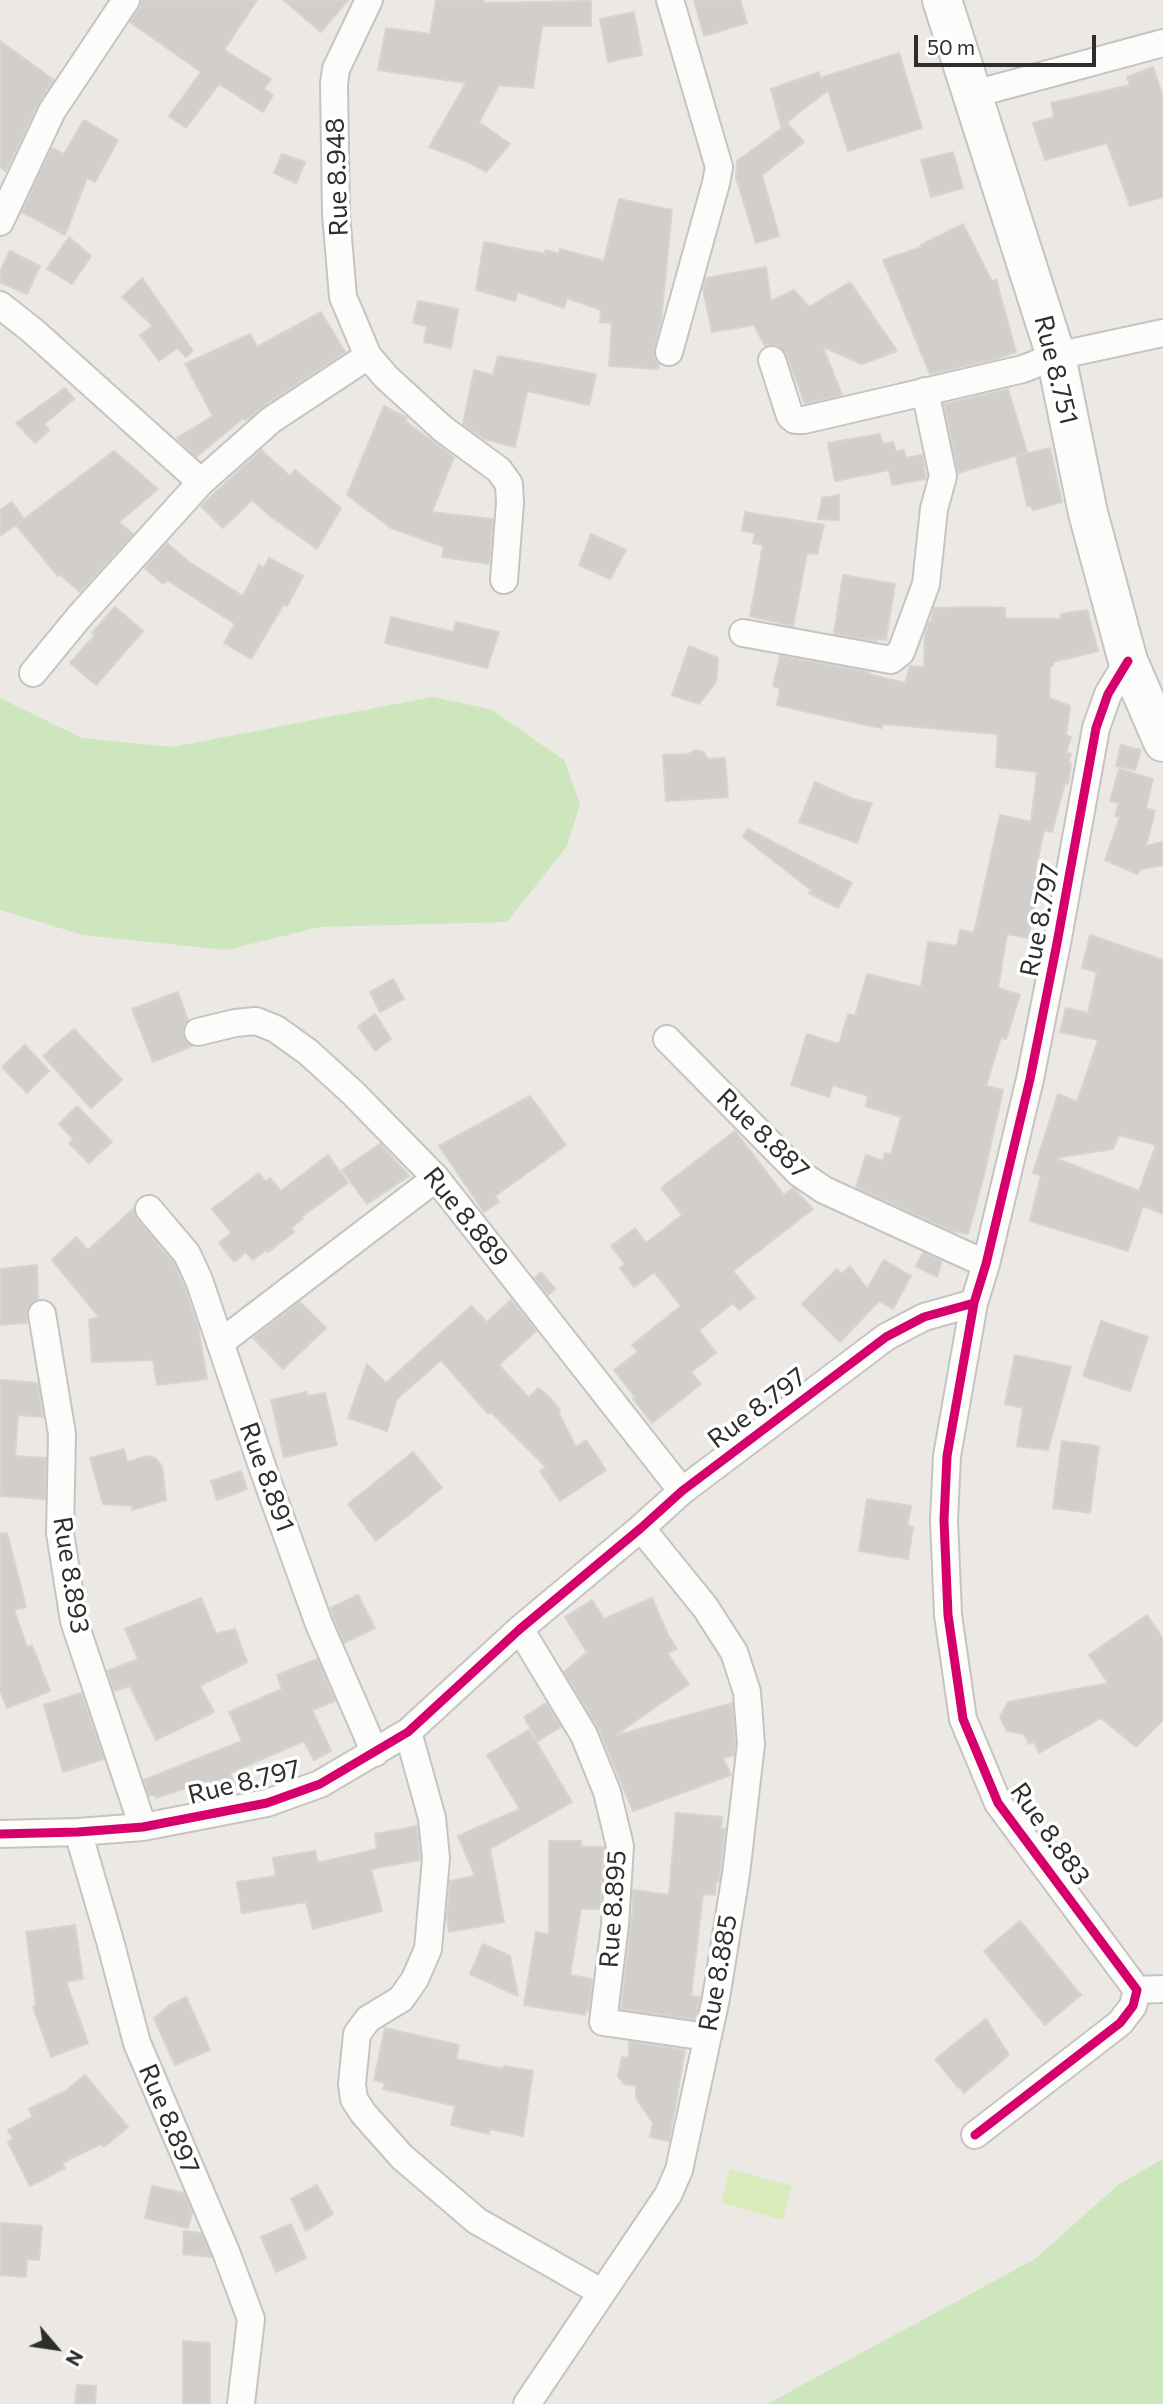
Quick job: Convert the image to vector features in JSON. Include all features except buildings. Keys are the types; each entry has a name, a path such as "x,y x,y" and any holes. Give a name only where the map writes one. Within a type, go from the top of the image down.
{"main road":[{"name":"Rue 8.751","path":"942,0 1056,356 1088,513 1128,661 1163,742"}],"street":[{"path":"0,222 51,111 126,0"},
{"name":"Rue 8.948","path":"369,0 336,69 334,84 336,215 343,297 368,356 386,377 443,429 499,470 509,484 504,580"},
{"path":"668,352 719,167 670,0"},
{"path":"974,94 1163,43"},
{"path":"0,305 33,331 201,482"},
{"path":"772,360 790,416 795,420 1023,369 1056,356 1163,333"},
{"path":"33,673 79,617 201,482 271,420 368,356"},
{"path":"743,633 891,660 901,652 926,584 934,509 943,476 925,391"},
{"name":"Rue 8.797","path":"0,1834 144,1827 267,1803 320,1784 408,1732 520,1629 682,1491 886,1337 924,1317 974,1303 986,1264 1033,1066 1096,728 1108,694 1128,661"},
{"name":"Rue 8.889","path":"198,1032 234,1023 256,1021 276,1029 308,1052 354,1093 436,1178 682,1491"},
{"name":"Rue 8.887","path":"667,1040 799,1173 907,1229 986,1264"},
{"path":"220,1343 436,1178"},
{"name":"Rue 8.891","path":"149,1209 187,1254 199,1280 319,1624 375,1753"},
{"name":"Rue 8.883","path":"974,1303 947,1455 944,1520 948,1615 962,1720 998,1803 1137,1990"},
{"name":"Rue 8.893","path":"42,1314 62,1434 60,1533 74,1621 144,1827"},
{"name":"Rue 8.885","path":"527,2404 668,2195 678,2169 707,2037 736,1874 751,1744 747,1692 734,1652 705,1607 641,1528"},
{"name":"Rue 8.895","path":"520,1629 584,1735 607,1792 620,1846 615,1925 603,2022 707,2037"},
{"path":"408,1732 432,1818 436,1858 428,1949 415,1979 401,1998 369,2019 357,2034 352,2084 355,2099 363,2113 402,2157 477,2221 601,2292"},
{"name":"Rue 8.897","path":"78,1832 137,2043 235,2273 251,2319 241,2404"},
{"path":"975,2135 1120,2023 1133,2006 1137,1990 1163,1989"}],"green space":[{"path":"432,697 490,709 564,760 580,804 567,846 507,922 320,927 226,950 83,935 0,910 0,698 82,738 173,747"},
{"path":"1163,2159 1163,2404 767,2404 1035,2259 1118,2185"},
{"path":"730,2169 792,2186 783,2220 721,2202"}],"cycle path":[{"path":"0,1834 143,1827 267,1803 320,1784 408,1732 520,1629 682,1491 886,1337 924,1317 974,1303 986,1264 1030,1079 1096,728 1108,694 1128,661"},
{"path":"974,1303 947,1456 944,1520 948,1615 963,1719 998,1803 1137,1990 1133,2006 1120,2023 975,2135"}]}
